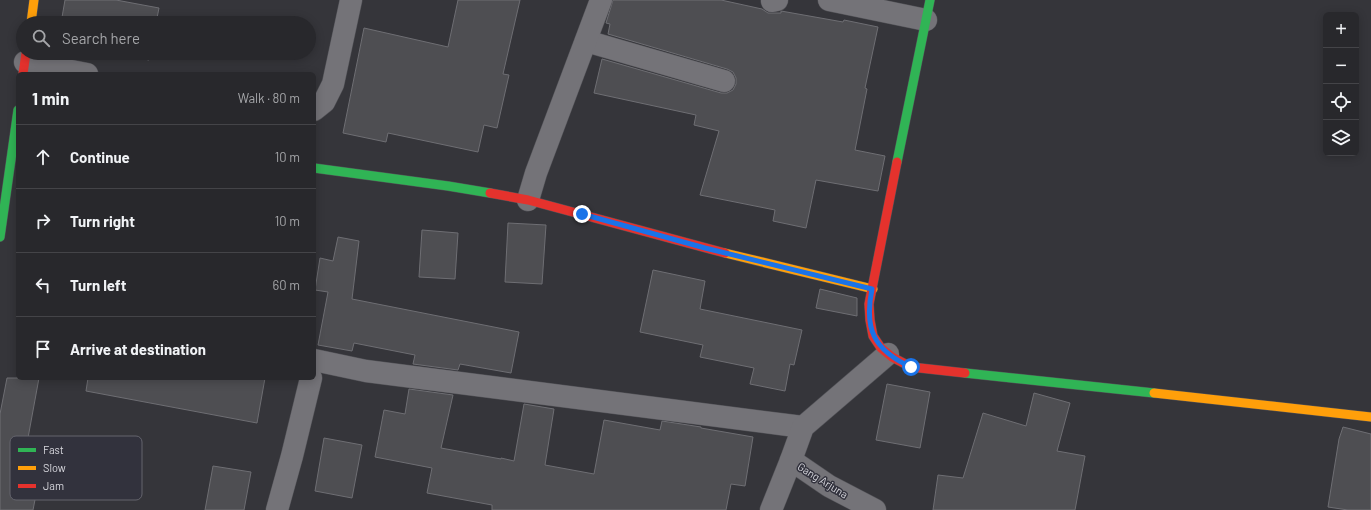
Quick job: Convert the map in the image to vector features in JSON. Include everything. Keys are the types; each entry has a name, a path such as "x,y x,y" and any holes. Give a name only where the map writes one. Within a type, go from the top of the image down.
{"street":[{"path":"32,16 34,0"},
{"path":"316,108 324,102 333,84 351,0"},
{"path":"528,200 536,173 601,0"},
{"path":"829,0 928,10 869,304 871,328 875,341 888,354 911,367 1371,417"},
{"path":"586,41 724,81"},
{"path":"24,63 76,72"},
{"path":"0,238 16,128"},
{"path":"316,168 448,186 528,200 705,248 872,289"},
{"path":"771,510 803,427 888,354"},
{"path":"316,366 366,371 803,427"},
{"path":"277,510 311,380"},
{"name":"Gang Arjuna","path":"791,460 829,486 876,510"}],"building":[{"path":"65,0 116,0 159,8 157,16 62,16"},
{"path":"458,0 520,0 503,74 509,75 497,128 484,125 478,152 388,133 386,142 343,133 364,28 448,47"},
{"path":"613,0 721,0 762,9 768,13 781,13 781,11 843,22 844,20 878,27 865,88 867,89 855,150 885,156 878,191 816,180 806,228 773,221 775,210 700,195 719,131 694,125 696,115 594,93 602,59 721,93 727,93 733,90 736,84 736,78 733,72 727,69 608,34 610,24 606,23"},
{"path":"508,223 546,225 542,284 505,282"},
{"path":"422,230 458,233 455,279 419,277"},
{"path":"338,237 359,241 352,299 519,332 511,373 460,364 458,370 413,364 415,355 354,343 352,351 318,345 328,292 316,290 320,258 333,261"},
{"path":"653,270 705,281 700,309 802,330 794,365 790,364 785,391 750,384 754,368 700,357 703,345 640,332"},
{"path":"820,289 857,298 857,316 816,308"},
{"path":"7,378 16,378 16,380 39,380 28,436 10,436 10,500 35,500 33,510 0,510 0,414"},
{"path":"88,380 265,380 257,423 86,391"},
{"path":"887,384 930,392 920,448 876,440"},
{"path":"409,389 453,395 441,448 514,461 524,404 554,409 545,465 594,474 604,420 660,430 662,421 753,437 745,486 731,484 726,510 492,510 492,505 427,493 432,468 375,457 384,410 405,414"},
{"path":"1034,393 1070,403 1057,451 1085,456 1075,510 933,510 938,475 963,478 983,413 1026,426"},
{"path":"1343,427 1371,434 1371,510 1348,510 1328,507 1339,439"},
{"path":"324,438 362,445 352,498 315,491"},
{"path":"213,466 251,472 244,510 205,510"}],"traffic: fast":[{"path":"897,162 930,0"},
{"path":"0,237 16,124"},
{"path":"316,168 490,193"},
{"path":"965,373 1154,393"}],"traffic: slow":[{"path":"32,16 34,0"},
{"path":"725,253 873,289"},
{"path":"1154,393 1371,417"}],"traffic: jam":[{"path":"23,72 25,60"},
{"path":"897,162 869,304 873,336 881,348 892,357 911,367 965,373"},
{"path":"490,193 528,200 725,253"}],"route":[{"path":"582,214 705,248 872,289 869,304 871,328 875,341 888,354 911,367"}]}
